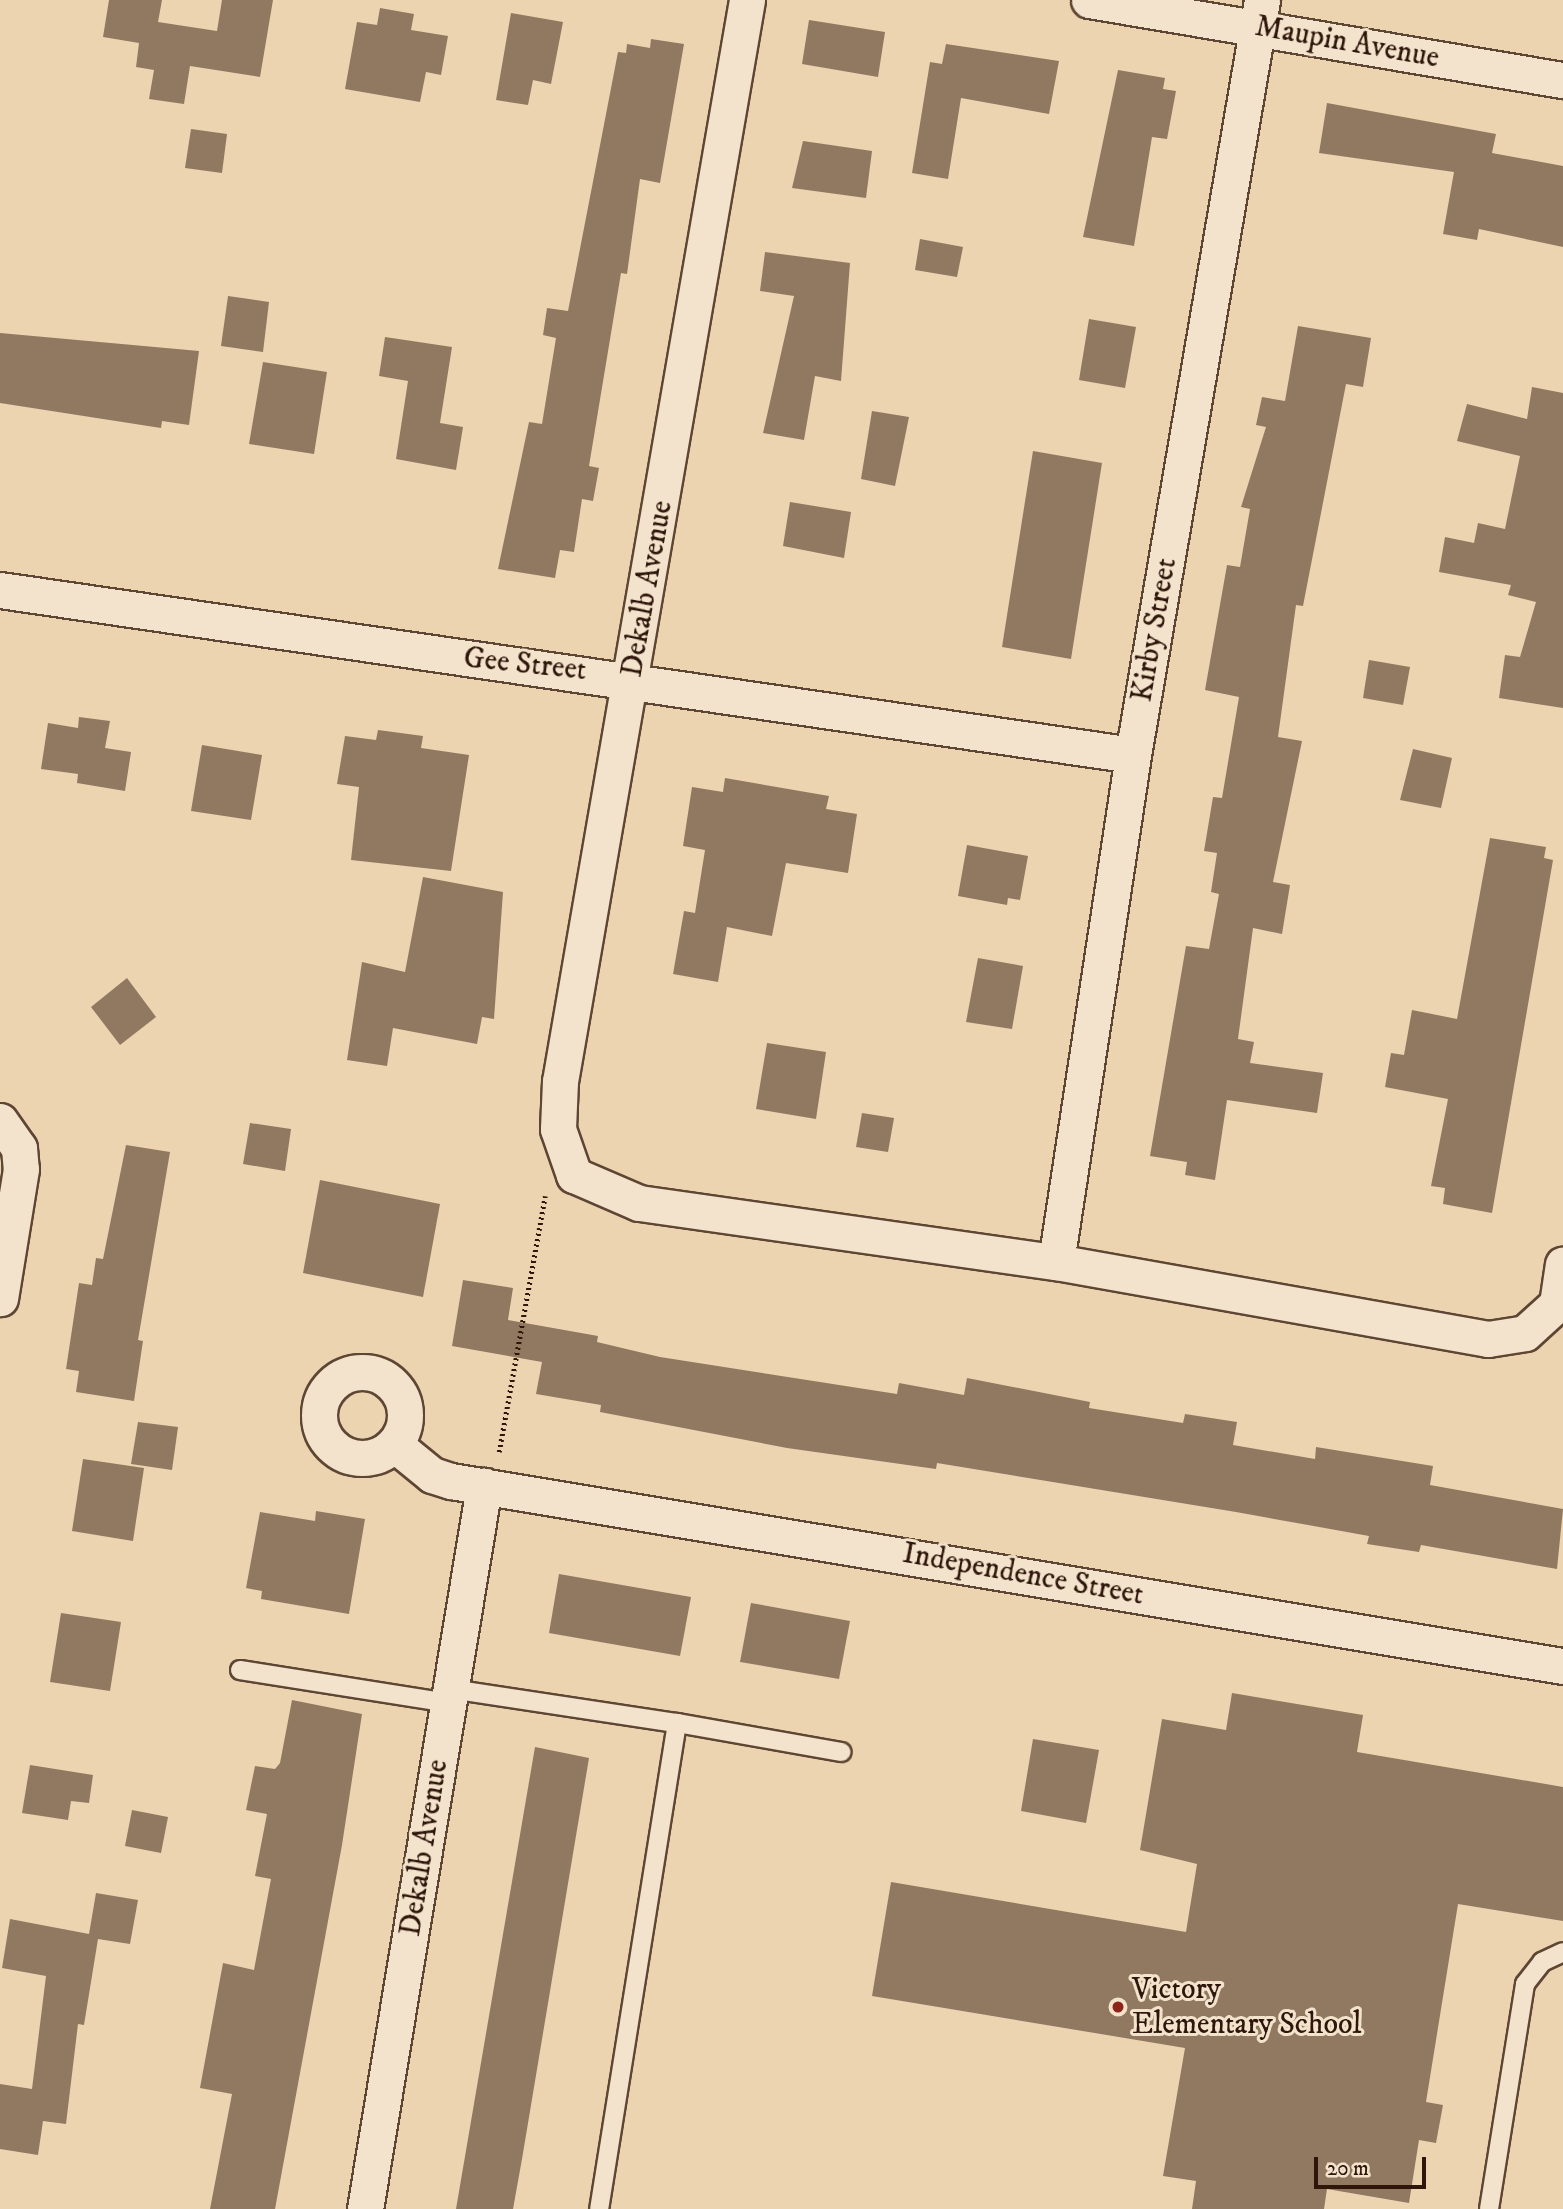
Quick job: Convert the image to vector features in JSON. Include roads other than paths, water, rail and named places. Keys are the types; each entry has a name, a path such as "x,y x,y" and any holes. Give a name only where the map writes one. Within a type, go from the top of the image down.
{"street":[{"name":"Dekalb Avenue","path":"747,0 634,678 560,1082 558,1129 574,1175 639,1203 1056,1262"},
{"name":"Maupin Avenue","path":"1089,0 1259,14 1563,79"},
{"name":"Kirby Street","path":"1056,1262 1133,755 1259,14"},
{"name":"Gee Street","path":"0,590 379,649 634,678 1133,755"},
{"path":"0,1121 19,1148 21,1169 0,1298"},
{"path":"1056,1262 1488,1339 1525,1333 1557,1304 1563,1264"},
{"name":"Independence Street","path":"394,1444 432,1475 488,1487 1563,1666"},
{"name":"Dekalb Avenue","path":"365,2209 450,1696 488,1487"}],"lane":[{"path":"240,1670 677,1723 841,1752"},
{"path":"599,2209 677,1723"},
{"path":"1489,2209 1525,1984 1542,1962 1563,1952"}],"place":[{"name":"Victory Elementary School","path":"1118,2007"}]}
